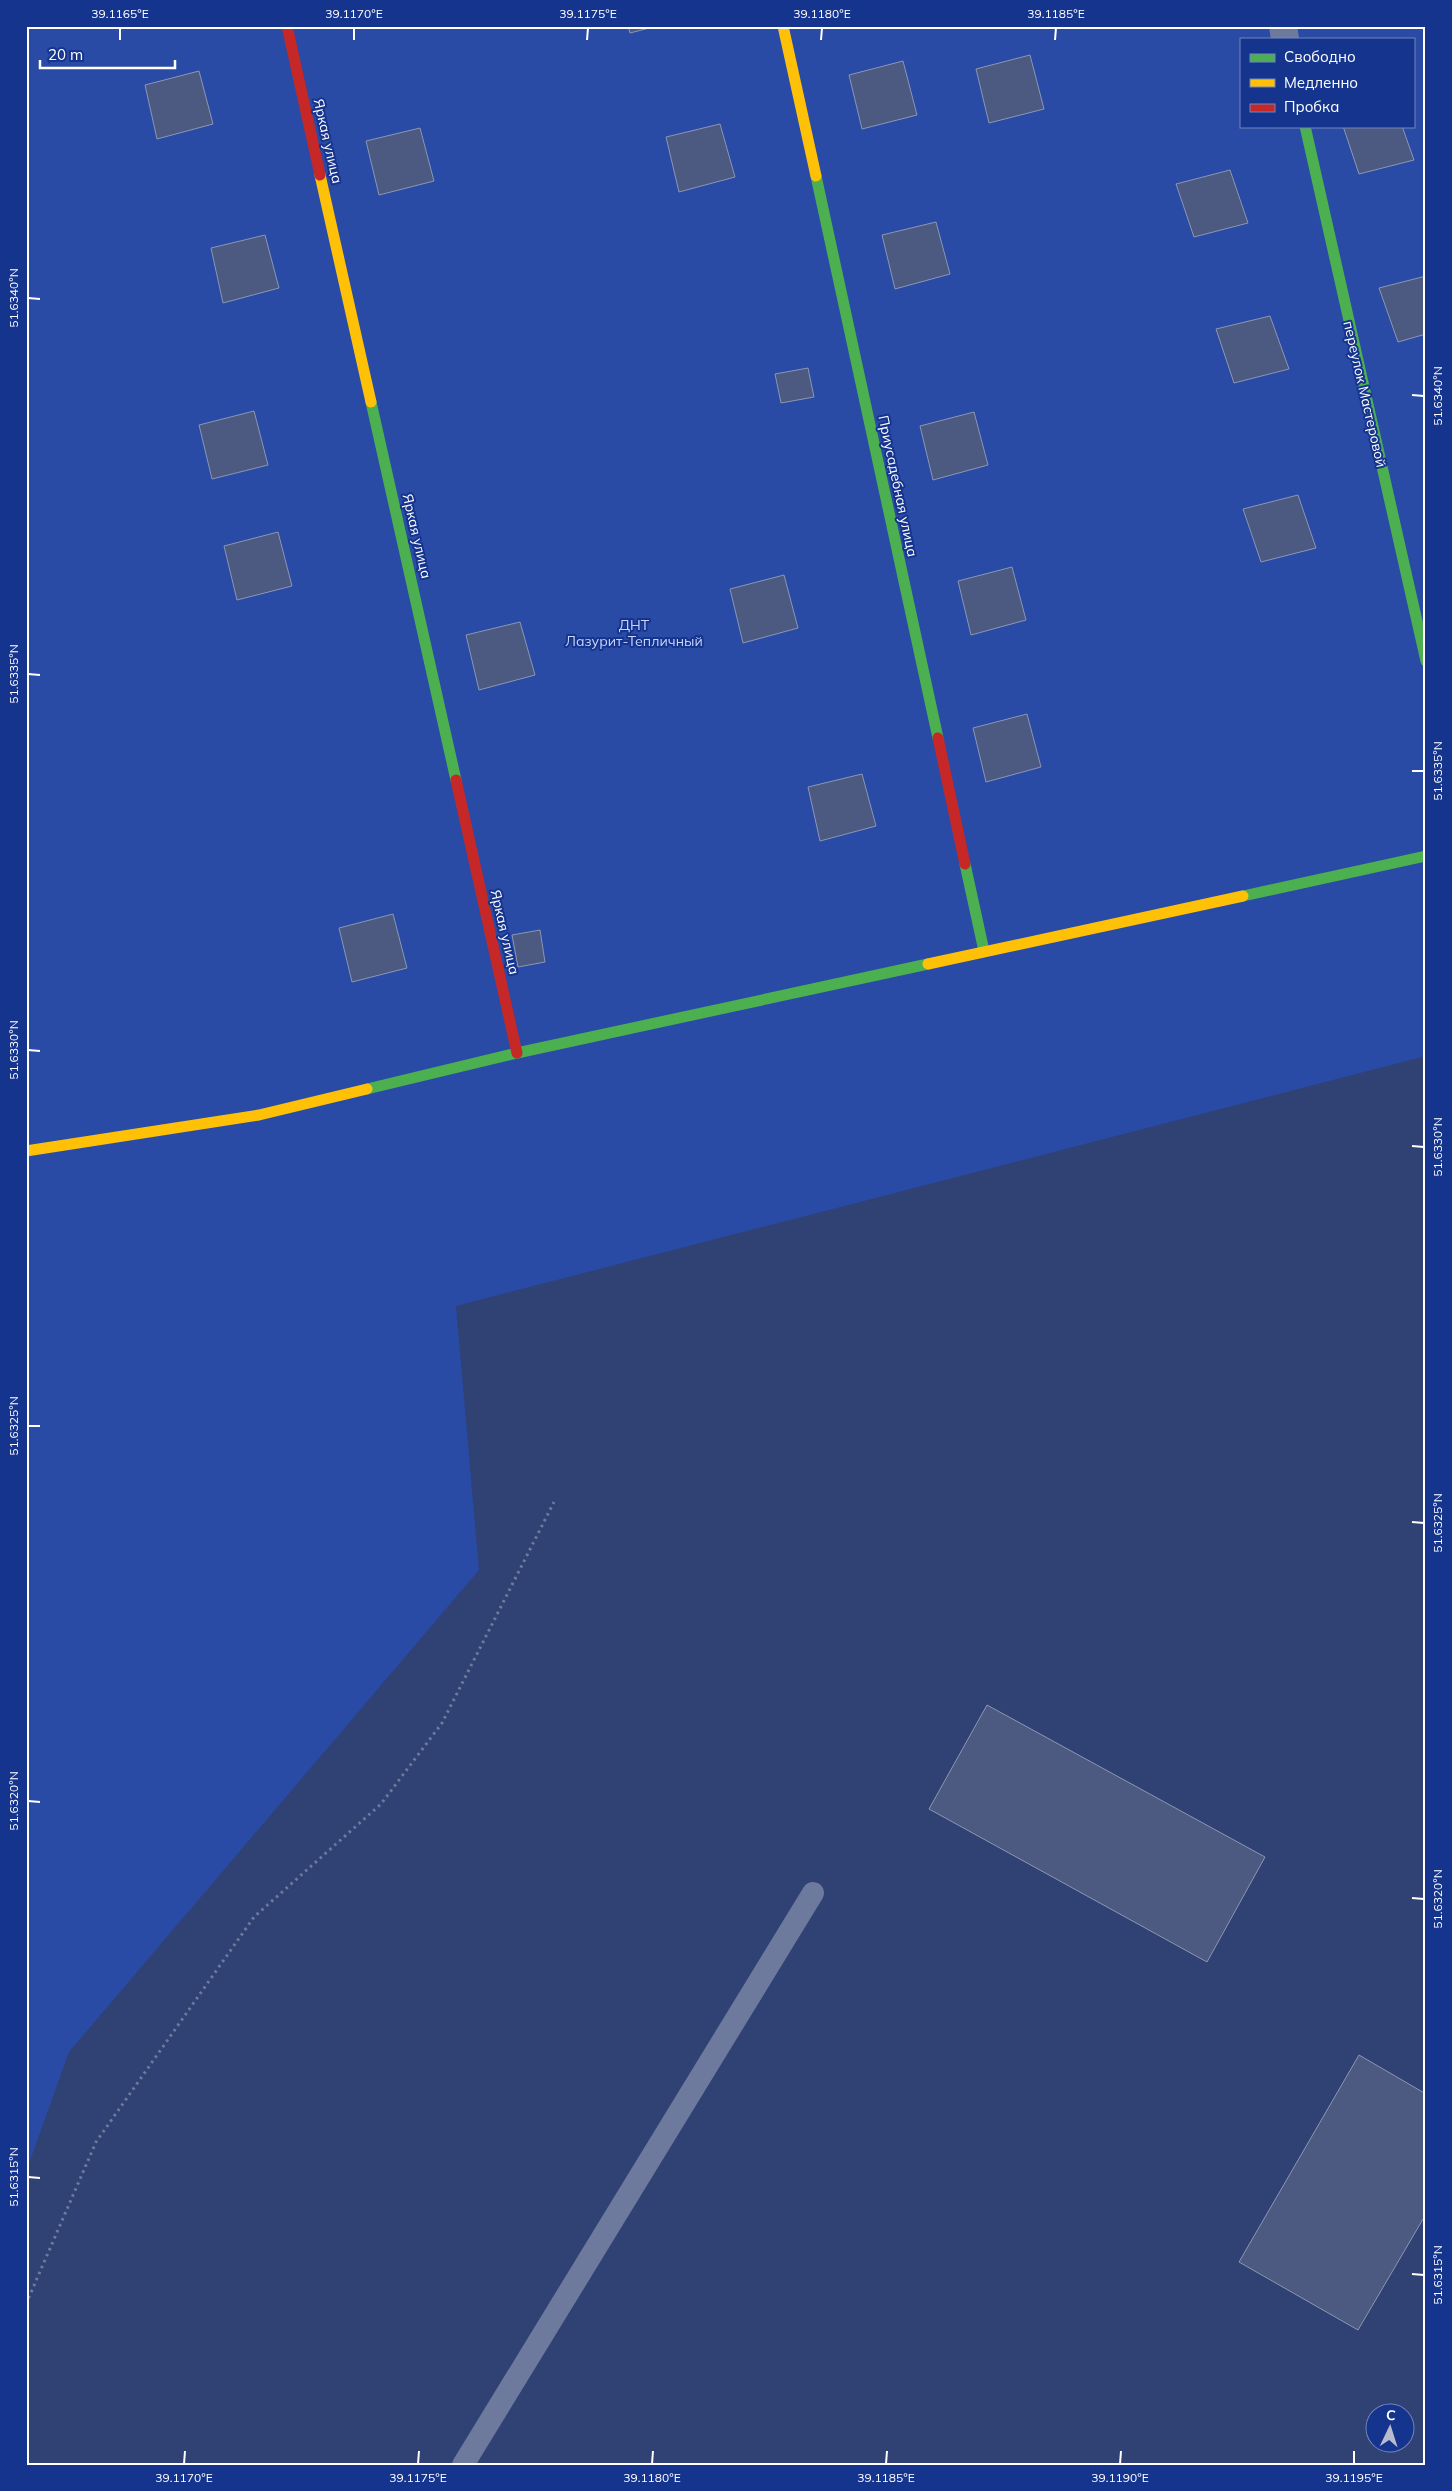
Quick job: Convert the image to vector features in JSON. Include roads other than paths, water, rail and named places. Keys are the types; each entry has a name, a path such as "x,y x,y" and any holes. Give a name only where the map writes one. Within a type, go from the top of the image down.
{"street":[{"name":"Яркая улица","path":"287,26 517,1053"},
{"name":"Приусадебная улица","path":"783,26 984,951"},
{"name":"переулок Мастеровой","path":"1305,128 1426,661"},
{"path":"27,1149 259,1116 517,1053 1426,856"}],"lane":[{"path":"463,2465 813,1893"}],"park label":[{"name":"ДНТ Лазурит-Тепличный","path":"634,634"}]}
